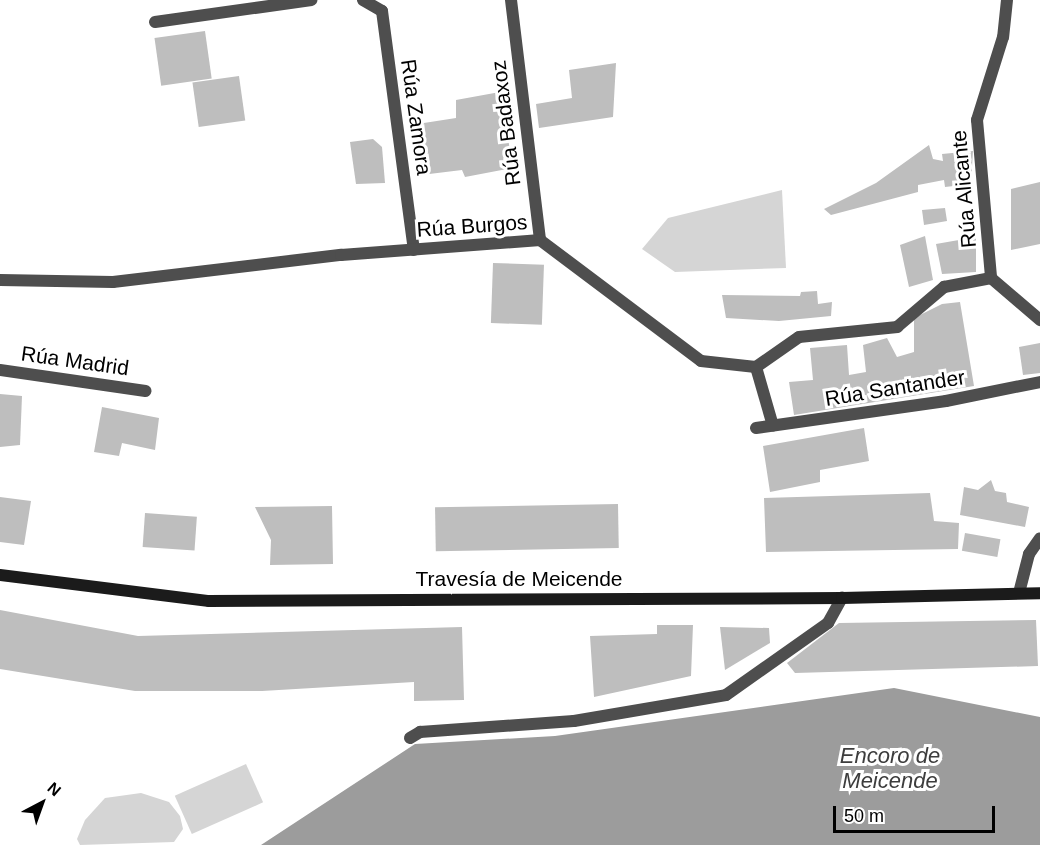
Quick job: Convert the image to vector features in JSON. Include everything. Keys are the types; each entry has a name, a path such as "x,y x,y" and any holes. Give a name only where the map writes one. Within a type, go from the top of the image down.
{"main road":[{"name":"Travesía de Meicende","path":"0,575 209,600 842,598 1040,593"}],"street":[{"path":"155,22 311,0"},
{"name":"Rúa Zamora","path":"363,0 382,11 414,250"},
{"name":"Rúa Badaxoz","path":"511,0 540,240"},
{"name":"Rúa Alicante","path":"991,278 977,120 1003,37 1007,0"},
{"name":"Rúa Burgos","path":"0,280 113,282 414,250 540,240 701,361 756,367"},
{"path":"772,426 756,367 799,337 897,327 944,286 991,278 1040,320"},
{"name":"Rúa Madrid","path":"0,370 145,391"},
{"name":"Rúa Santander","path":"756,428 946,401 1040,382"},
{"path":"1019,594 1029,554 1040,538"},
{"path":"410,738 420,732 574,721 726,695 828,623 842,598"}],"shaded area":[{"path":"782,190 786,268 675,272 642,249 668,218"},
{"path":"246,764 263,802 192,834 175,796"},
{"path":"141,793 169,802 180,816 183,829 174,842 80,845 77,839 85,820 105,798"}],"water":[{"name":"Encoro de Meicende","path":"894,688 1040,717 1040,845 261,845 415,744 555,736"}],"building":[{"path":"205,31 212,79 161,86 154,38"},
{"path":"616,63 613,117 539,128 536,104 572,98 569,70"},
{"path":"239,76 245,121 199,127 192,83"},
{"path":"500,92 512,162 507,169 465,177 462,170 421,175 411,125 456,118 456,100"},
{"path":"373,139 382,147 385,183 356,184 350,142"},
{"path":"929,145 933,159 943,161 942,154 973,151 971,184 945,187 944,180 918,185 918,192 831,215 824,209 876,183"},
{"path":"1040,182 1040,244 1011,250 1011,189"},
{"path":"945,208 947,221 924,225 922,210"},
{"path":"925,236 933,280 909,287 900,245"},
{"path":"976,237 976,272 942,274 936,244"},
{"path":"493,263 544,265 542,325 491,323"},
{"path":"817,291 818,304 832,302 831,316 779,321 726,318 722,295 800,296 801,292"},
{"path":"960,302 974,386 794,415 789,382 813,380 810,348 847,345 849,375 866,372 863,345 887,338 897,357 914,352 914,318 942,304"},
{"path":"1040,343 1040,373 1023,375 1019,347"},
{"path":"0,394 22,396 20,445 0,447"},
{"path":"102,407 159,418 155,450 122,443 119,456 94,452"},
{"path":"864,428 869,461 820,470 820,482 770,492 763,446"},
{"path":"991,480 995,491 1006,493 1007,502 1029,507 1025,527 960,515 964,487 978,490"},
{"path":"930,493 934,521 959,523 958,549 766,552 764,498"},
{"path":"0,497 31,501 24,545 0,542"},
{"path":"618,504 619,548 436,551 435,507"},
{"path":"332,506 333,564 270,565 271,540 255,507"},
{"path":"145,513 197,517 195,551 143,547"},
{"path":"965,533 1000,539 997,557 962,551"},
{"path":"0,610 138,636 462,627 464,700 414,701 414,682 262,691 135,691 0,669"},
{"path":"1036,620 1038,666 795,673 787,663 839,623"},
{"path":"657,625 693,625 691,676 594,697 590,636 657,634"},
{"path":"720,627 769,628 770,643 725,670"}]}
